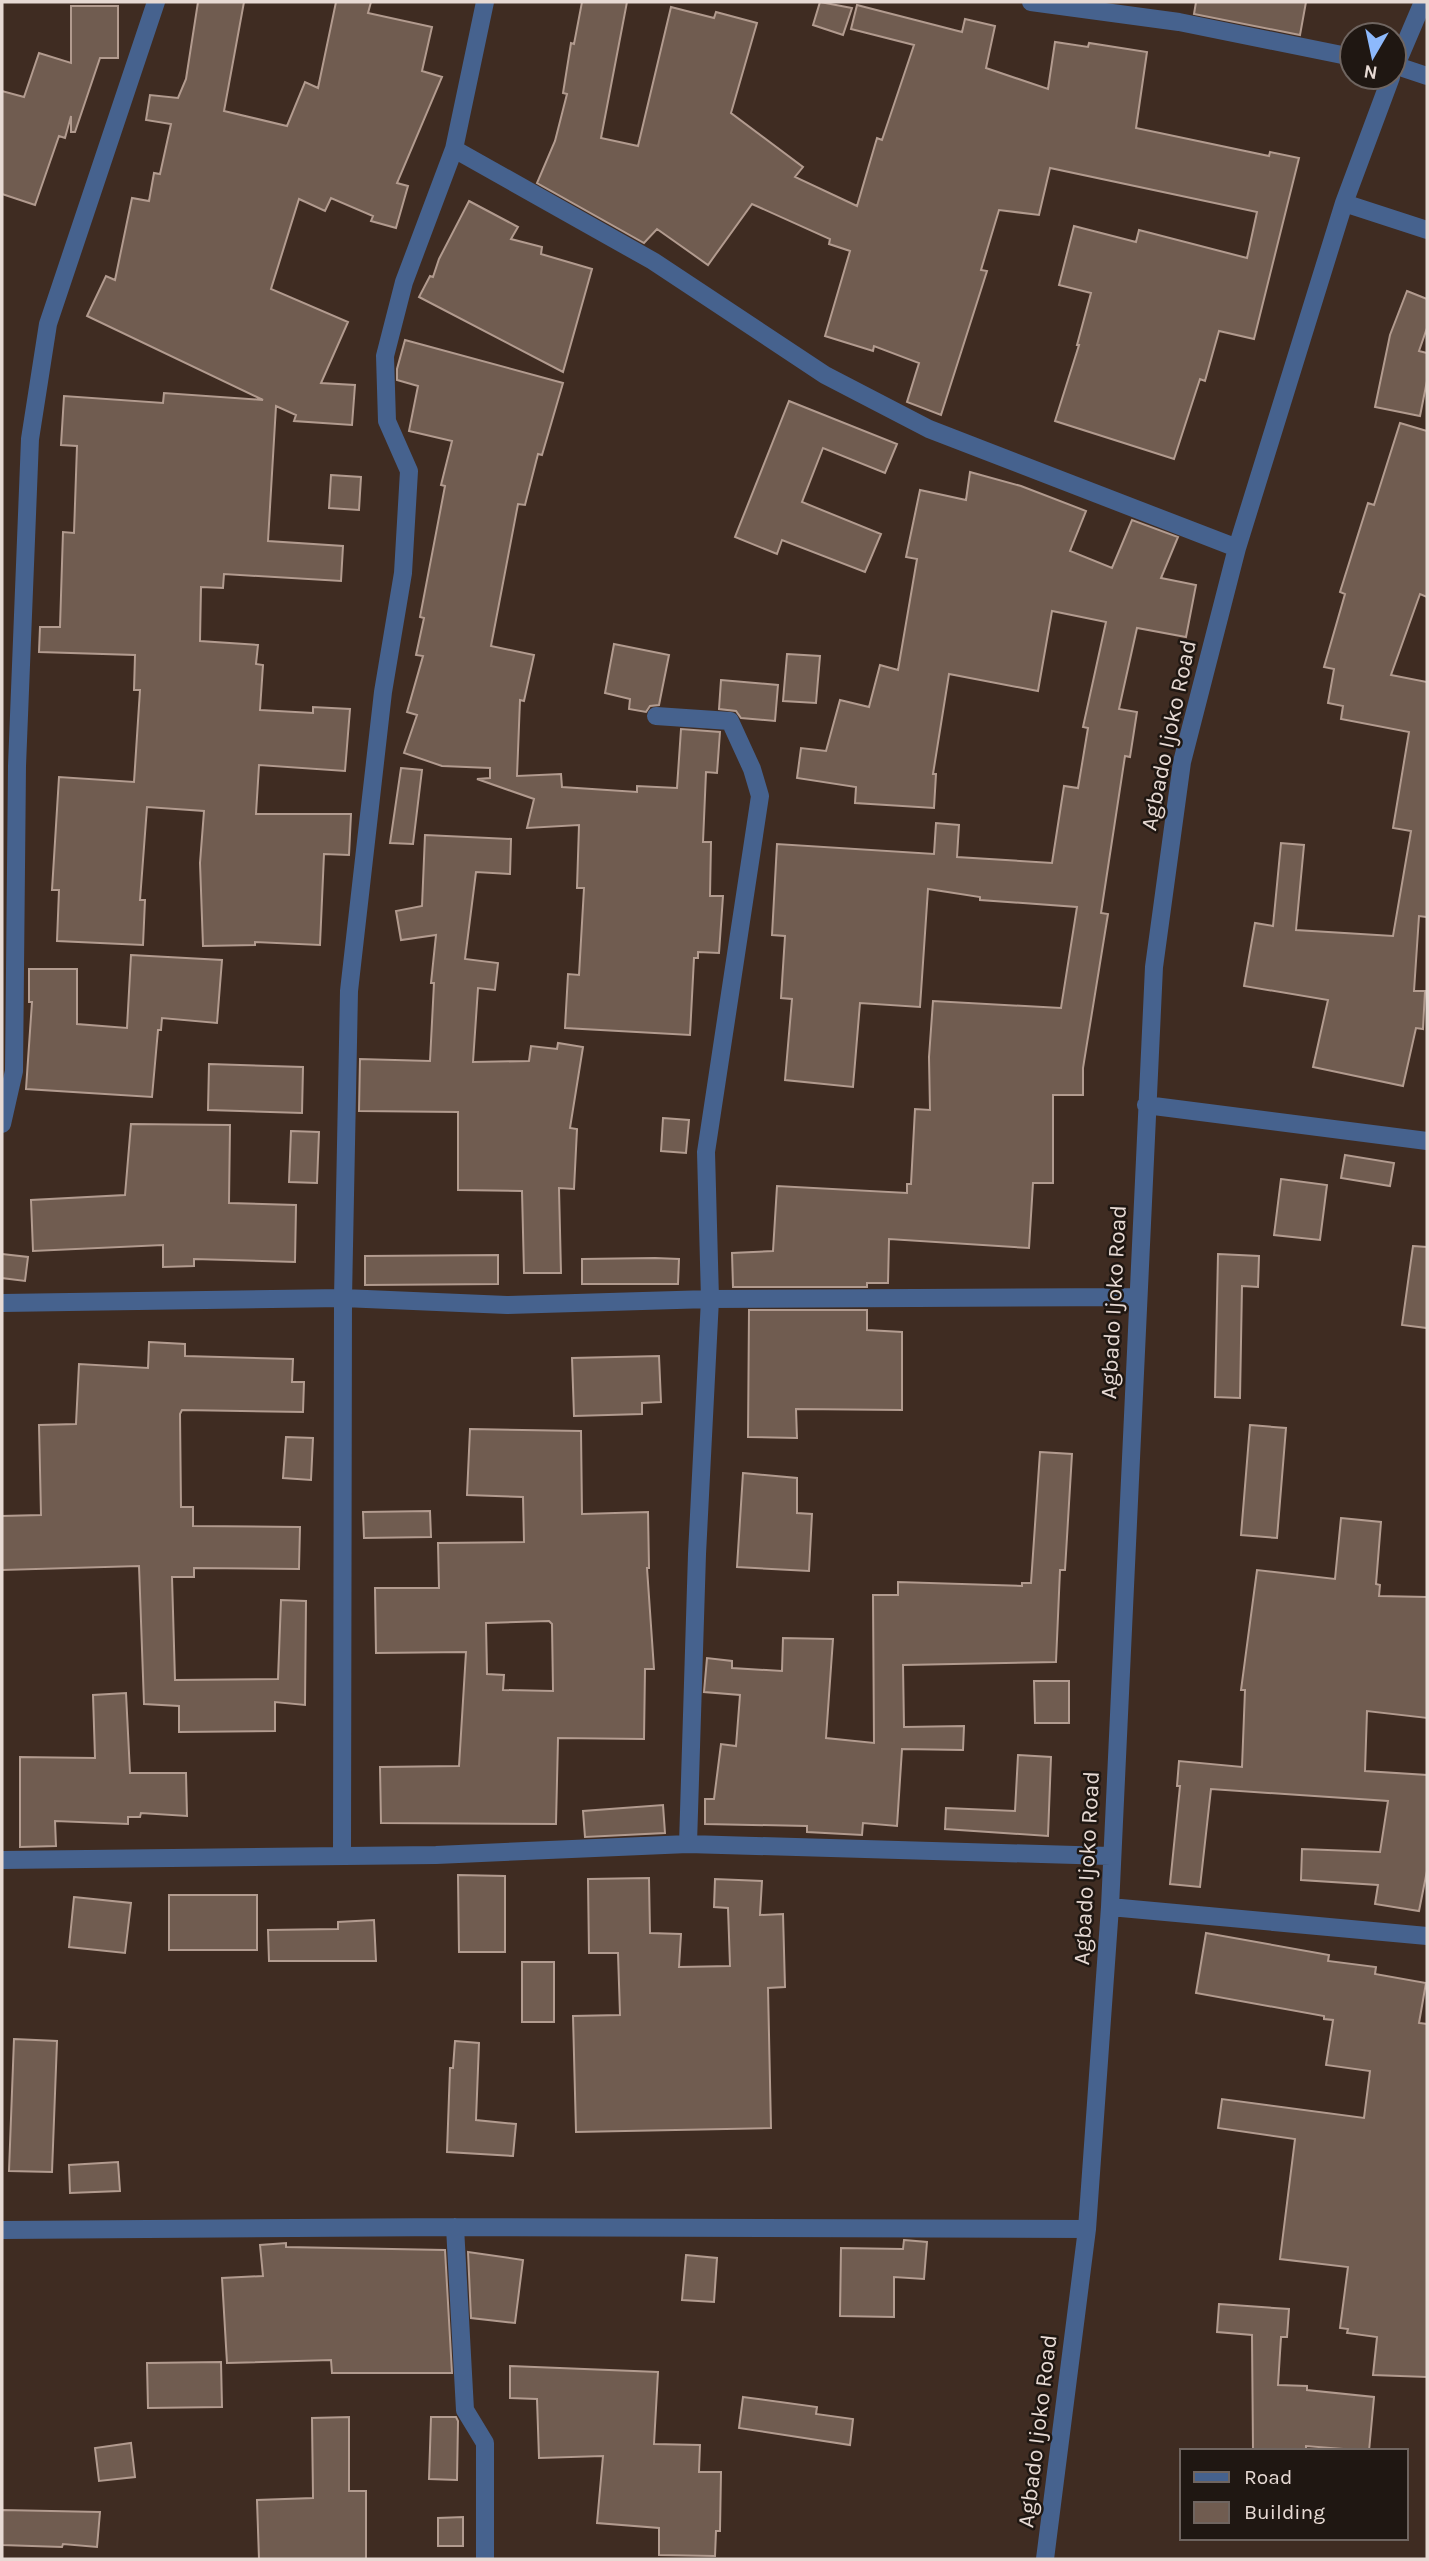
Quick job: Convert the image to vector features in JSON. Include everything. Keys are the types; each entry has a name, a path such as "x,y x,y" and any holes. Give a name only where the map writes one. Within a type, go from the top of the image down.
{"street":[{"path":"2,1124 14,1071 17,766 30,439 48,324 156,2"},
{"path":"342,1856 343,1298 349,991 383,692 403,573 409,471 387,421 385,356 404,282 454,149 485,2"},
{"path":"1031,2 1179,22 1338,54"},
{"name":"Agbado Ijoko Road","path":"1408,37 1423,2"},
{"path":"1408,73 1427,76"},
{"name":"Agbado Ijoko Road","path":"1045,2559 1087,2228 1110,1907 1110,1856 1153,967 1182,762 1237,548 1344,203 1386,91"},
{"path":"454,149 653,261 825,375 929,429 1237,548"},
{"path":"1344,203 1427,230"},
{"path":"656,716 730,722 752,769 760,796 706,1152 710,1299 697,1554 688,1844"},
{"path":"1146,1105 1427,1142"},
{"path":"2,1303 343,1298 507,1305 710,1299 1137,1297"},
{"path":"2,1860 342,1856 688,1844 1110,1856"},
{"path":"1110,1907 1427,1936"},
{"path":"2,2230 455,2227 1087,2228"},
{"path":"455,2227 466,2410 485,2444 485,2559"}],"building":[{"path":"198,2 244,2 224,111 287,126 305,82 318,88 336,2 371,2 368,13 432,27 422,71 442,77 397,183 408,186 396,228 371,221 373,216 331,198 325,211 299,199 271,289 348,322 321,383 355,385 352,425 294,421 296,415 276,406 268,541 343,546 341,581 224,574 223,588 201,587 200,641 258,645 256,664 263,665 260,710 313,713 313,707 350,709 345,771 259,765 256,814 351,814 349,855 324,854 320,945 255,942 255,945 203,946 200,863 204,811 147,807 140,900 145,900 143,945 57,941 59,890 52,890 59,777 134,782 140,690 134,690 135,655 39,652 40,627 60,627 63,532 74,533 77,446 61,445 64,396 163,403 164,393 263,400 87,316 106,276 115,280 132,198 149,201 154,173 160,174 171,124 146,120 150,95 178,98 186,79"},
{"path":"582,2 627,2 601,138 638,146 671,7 714,18 716,12 757,23 731,113 803,167 795,177 857,206 877,138 882,140 914,45 851,29 857,5 962,32 965,19 995,26 986,68 1048,89 1055,42 1088,47 1089,43 1147,52 1136,128 1269,156 1270,152 1299,158 1254,339 1219,331 1205,381 1200,379 1174,459 1055,421 1079,345 1091,293 1059,285 1074,226 1136,242 1139,230 1247,258 1257,212 1050,168 1039,215 999,210 981,270 987,271 941,415 907,402 919,363 874,346 873,351 825,336 850,251 829,244 830,239 752,204 708,265 657,229 644,243 537,183 555,141 567,94 563,93 571,43 574,44"},
{"path":"820,2 852,8 843,35 813,25"},
{"path":"1196,2 1306,2 1300,35 1194,14"},
{"path":"71,6 118,6 118,58 100,58 75,132 71,132 71,116 65,138 59,136 35,205 2,194 2,91 24,97 39,53 71,63"},
{"path":"469,201 518,227 511,239 542,247 541,254 592,269 563,372 419,297 430,276 433,277 439,259"},
{"path":"1407,291 1427,299 1427,328 1419,351 1427,353 1427,381 1420,416 1375,407 1390,335"},
{"path":"405,340 563,383 542,455 538,454 525,505 518,504 491,646 534,655 524,701 520,700 517,776 561,774 562,787 637,792 637,786 677,788 681,729 720,732 717,773 706,772 703,842 711,842 710,896 723,896 719,953 698,952 698,958 694,958 690,1035 565,1028 568,974 579,975 584,888 577,888 579,825 527,828 534,799 477,779 490,778 490,768 442,766 404,753 417,715 407,712 423,656 416,655 424,618 420,617 445,486 441,485 452,441 409,431 418,386 397,380 397,369"},
{"path":"789,401 897,444 885,473 823,448 802,502 881,534 865,572 782,540 777,554 735,537"},
{"path":"1400,423 1427,431 1427,597 1420,594 1391,675 1427,682 1427,917 1419,916 1414,991 1425,991 1423,1029 1416,1028 1403,1086 1313,1067 1328,1000 1244,986 1255,923 1273,926 1281,843 1304,845 1296,930 1393,936 1411,831 1393,828 1409,732 1341,719 1343,706 1328,703 1334,669 1324,667 1345,594 1340,592 1368,503 1374,505"},
{"path":"970,472 1021,486 1086,511 1070,551 1112,568 1132,520 1178,537 1161,578 1196,585 1186,637 1137,628 1119,709 1137,712 1130,757 1125,756 1101,913 1108,914 1083,1068 1083,1095 1053,1095 1053,1183 1033,1183 1029,1248 889,1239 888,1283 867,1283 867,1287 733,1287 732,1253 773,1251 777,1186 907,1193 907,1184 911,1184 915,1109 930,1110 929,1057 933,1001 1061,1008 1077,907 980,900 980,897 928,889 920,1007 860,1003 853,1087 785,1080 792,999 781,998 785,936 772,935 777,844 934,854 936,823 959,825 957,857 1052,863 1064,786 1078,788 1088,728 1083,727 1106,622 1052,611 1038,691 949,674 933,774 936,774 934,808 855,803 856,787 797,778 801,748 826,751 840,700 869,707 880,665 898,670 917,559 906,557 920,490 966,500"},
{"path":"331,475 361,477 359,510 329,508"},
{"path":"614,644 669,655 659,705 650,706 646,712 629,709 630,699 605,693"},
{"path":"787,654 820,656 816,703 783,701"},
{"path":"721,680 778,685 775,721 741,718 736,711 719,709"},
{"path":"401,768 422,770 413,844 390,843"},
{"path":"425,835 511,839 510,874 476,872 465,959 498,963 495,990 478,988 473,1062 529,1061 531,1046 557,1049 558,1043 583,1047 570,1128 577,1129 574,1189 559,1188 561,1273 524,1273 522,1191 458,1190 458,1112 359,1111 360,1059 430,1061 434,983 431,983 436,935 401,940 396,911 422,906"},
{"path":"131,955 222,960 217,1023 162,1018 161,1030 158,1030 152,1097 26,1089 32,1002 29,1002 29,969 77,969 77,1024 127,1028"},
{"path":"209,1064 303,1067 302,1113 208,1110"},
{"path":"663,1118 689,1120 686,1153 661,1151"},
{"path":"131,1124 230,1125 229,1203 296,1205 295,1262 194,1259 194,1266 163,1267 163,1245 33,1251 31,1200 125,1195"},
{"path":"291,1131 319,1132 317,1183 289,1182"},
{"path":"1345,1155 1394,1163 1390,1186 1341,1178"},
{"path":"1281,1179 1327,1185 1320,1240 1274,1235"},
{"path":"1413,1246 1427,1247 1427,1328 1402,1325"},
{"path":"2,1254 28,1257 25,1281 2,1278"},
{"path":"1218,1254 1259,1256 1258,1287 1242,1286 1240,1398 1215,1397"},
{"path":"498,1255 498,1284 365,1285 365,1256"},
{"path":"582,1259 679,1259 678,1284 582,1284"},
{"path":"749,1310 867,1310 867,1330 902,1332 902,1410 796,1409 797,1438 748,1437"},
{"path":"149,1342 185,1344 185,1356 293,1359 292,1382 304,1382 303,1412 182,1410 180,1414 181,1507 193,1507 193,1526 300,1527 299,1569 194,1568 194,1577 172,1577 175,1680 278,1679 281,1600 306,1601 305,1705 275,1702 275,1731 179,1732 179,1706 144,1704 139,1566 2,1570 2,1516 41,1515 39,1425 76,1424 79,1364 148,1368"},
{"path":"659,1356 661,1402 642,1403 642,1414 574,1416 572,1358"},
{"path":"1250,1425 1286,1428 1277,1538 1241,1535"},
{"path":"470,1429 581,1431 582,1514 648,1512 647,1568 654,1669 645,1669 644,1739 558,1738 556,1824 381,1823 380,1767 459,1766 466,1652 376,1653 375,1588 439,1588 438,1543 524,1542 523,1497 467,1495","holes":["549,1621 552,1624 553,1691 503,1690 504,1675 487,1674 486,1623"]},
{"path":"286,1437 313,1438 311,1480 283,1478"},
{"path":"1040,1452 1072,1454 1065,1570 1060,1570 1056,1662 903,1665 904,1727 964,1726 963,1750 902,1749 897,1826 863,1823 862,1835 807,1832 807,1826 705,1824 705,1799 714,1799 721,1744 736,1746 740,1695 704,1692 707,1658 732,1661 732,1668 782,1671 783,1638 833,1639 826,1738 874,1743 873,1595 898,1595 898,1582 1022,1586 1022,1583 1031,1583"},
{"path":"743,1473 797,1478 797,1513 812,1514 809,1571 737,1567"},
{"path":"430,1511 431,1537 364,1538 363,1512"},
{"path":"1341,1518 1381,1522 1376,1584 1380,1585 1379,1596 1427,1597 1427,1718 1367,1711 1365,1771 1427,1775 1427,1871 1419,1911 1375,1904 1378,1885 1301,1880 1302,1849 1380,1852 1388,1801 1211,1789 1200,1887 1170,1884 1180,1786 1177,1786 1179,1761 1242,1767 1245,1690 1241,1690 1257,1570 1335,1579"},
{"path":"1034,1681 1069,1681 1069,1723 1035,1723"},
{"path":"126,1693 130,1773 186,1773 187,1816 141,1813 140,1817 128,1817 128,1824 55,1821 56,1846 20,1847 20,1757 95,1758 93,1695"},
{"path":"1018,1755 1051,1757 1048,1836 945,1829 946,1808 1015,1811"},
{"path":"663,1805 665,1833 585,1837 583,1811"},
{"path":"458,1875 505,1876 505,1952 459,1952"},
{"path":"649,1878 650,1933 681,1934 679,1967 730,1966 728,1908 714,1907 715,1879 762,1881 760,1915 783,1914 785,1987 768,1988 771,2128 576,2132 573,2016 620,2015 618,1953 589,1953 588,1879"},
{"path":"169,1895 257,1895 257,1950 169,1950"},
{"path":"74,1897 131,1903 125,1953 69,1947"},
{"path":"374,1920 376,1961 269,1961 268,1930 338,1929 338,1922"},
{"path":"1206,1933 1329,1955 1328,1961 1376,1967 1375,1974 1426,1983 1419,2023 1427,2024 1427,2377 1373,2375 1377,2337 1347,2333 1348,2329 1340,2328 1348,2267 1280,2259 1295,2139 1218,2128 1222,2099 1364,2118 1370,2071 1326,2065 1333,2020 1324,2019 1324,2016 1196,1993"},
{"path":"522,1962 554,1962 554,2022 522,2022"},
{"path":"14,2039 57,2041 52,2172 9,2171"},
{"path":"455,2041 479,2043 476,2120 516,2124 513,2156 447,2152 450,2068 453,2068"},
{"path":"118,2162 120,2191 70,2193 69,2165"},
{"path":"904,2240 927,2242 924,2279 894,2277 894,2317 840,2316 841,2248 903,2249"},
{"path":"286,2243 286,2247 445,2250 452,2373 332,2373 331,2360 227,2363 222,2278 263,2276 260,2245"},
{"path":"468,2252 523,2260 515,2323 471,2318"},
{"path":"686,2255 717,2258 714,2302 682,2300"},
{"path":"1219,2304 1289,2309 1287,2337 1281,2337 1278,2385 1307,2386 1307,2390 1374,2397 1369,2449 1306,2446 1306,2449 1253,2449 1252,2335 1217,2332"},
{"path":"221,2362 222,2407 148,2408 147,2363"},
{"path":"510,2366 658,2372 654,2444 700,2445 699,2472 721,2472 720,2531 716,2531 715,2556 659,2555 659,2528 597,2523 603,2456 539,2458 537,2399 510,2398"},
{"path":"743,2397 817,2407 816,2414 853,2419 850,2445 739,2428"},
{"path":"349,2417 349,2491 366,2491 366,2559 259,2559 257,2500 313,2498 312,2418"},
{"path":"431,2417 456,2417 458,2421 457,2480 429,2479"},
{"path":"131,2443 135,2477 99,2481 95,2448"},
{"path":"2,2510 100,2512 97,2547 63,2544 62,2547 2,2545"},
{"path":"463,2517 463,2546 438,2546 438,2518"}]}
